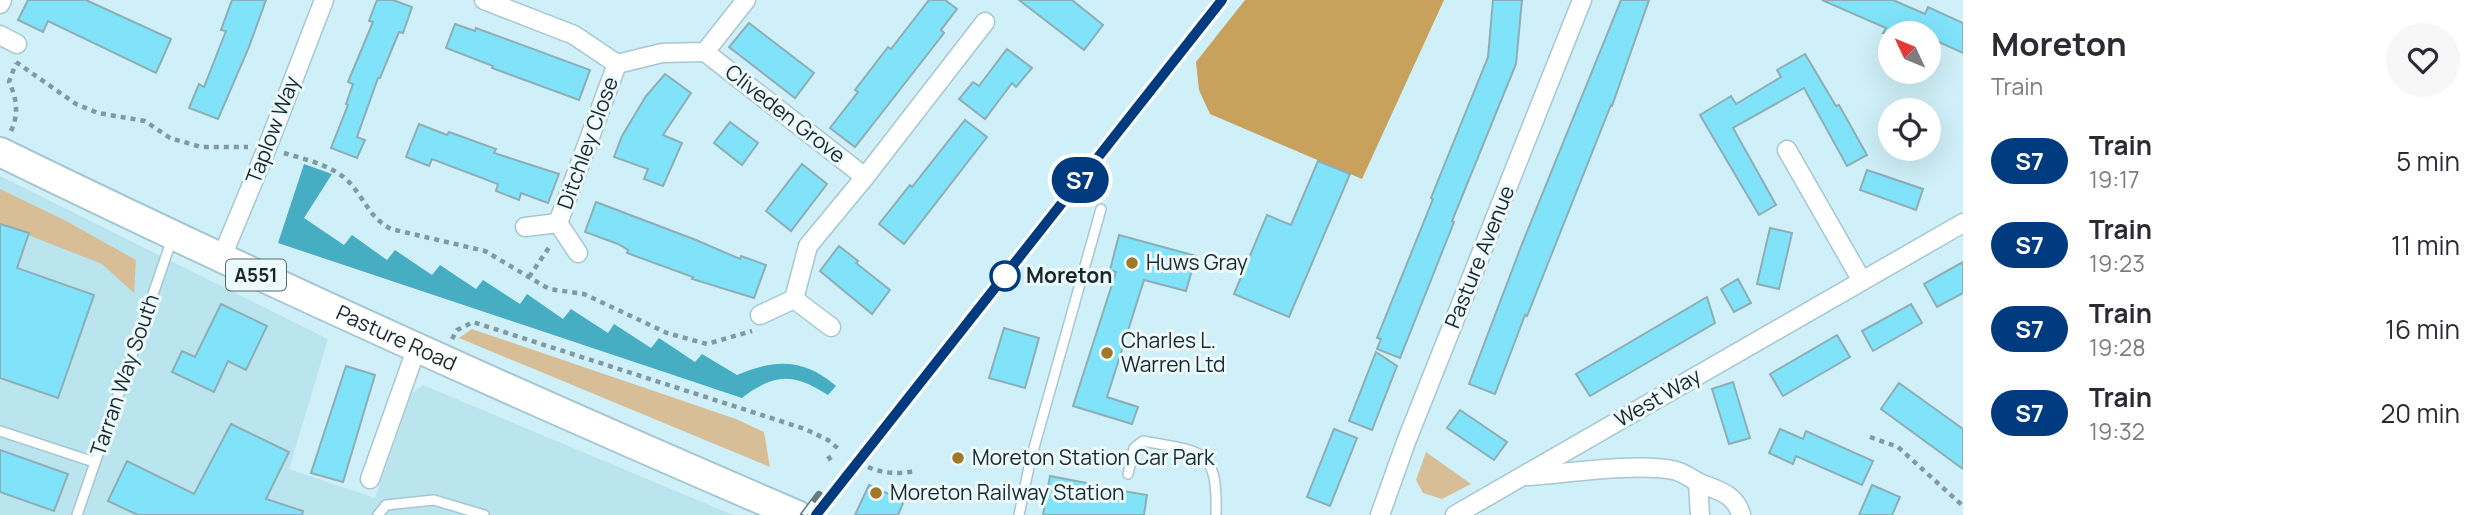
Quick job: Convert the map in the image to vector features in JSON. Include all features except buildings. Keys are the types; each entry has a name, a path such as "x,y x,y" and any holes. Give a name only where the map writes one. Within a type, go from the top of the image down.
{"main road":[{"name":"Pasture Road","path":"0,152 221,259 797,515"}],"street":[{"name":"Taplow Way","path":"221,259 324,0"},
{"path":"484,0 574,35 617,64 662,53 705,52 746,0"},
{"name":"Pasture Avenue","path":"1380,515 1406,442 1582,0"},
{"name":"Cliveden Grove","path":"794,299 808,246 985,22"},
{"path":"0,35 19,49"},
{"name":"Cliveden Grove","path":"705,52 865,177"},
{"name":"Ditchley Close","path":"558,223 617,64"},
{"path":"1787,150 1862,281"},
{"name":"Ditchley Close","path":"525,227 558,223"},
{"name":"Ditchley Close","path":"558,223 578,253"},
{"name":"West Way","path":"1454,515 1963,223"},
{"path":"760,315 794,299 831,327"},
{"path":"370,479 417,347"},
{"path":"1523,476 1650,467 1677,470 1736,501 1741,515"},
{"path":"1698,482 1700,515"}],"lane":[{"path":"1020,515 1030,462 1101,209"},
{"name":"Tarran Way South","path":"77,515 173,236"},
{"path":"0,431 94,462"},
{"path":"1128,474 1134,448 1143,440 1198,452 1207,460 1217,483 1216,515"},
{"path":"378,515 386,505 434,500 484,515"}],"path":[{"path":"0,152 16,120 16,96 9,82 19,49"},
{"path":"16,63 76,104 97,113 145,121 170,138 201,147 267,148 317,163 345,178 377,221 391,229 485,251 550,289 584,294 667,333 707,344 729,340 758,329 760,315"},
{"path":"529,277 552,242 558,223"},
{"path":"443,359 457,330 473,322 805,429 828,440 841,451"},
{"path":"1870,436 1898,447 1963,506"},
{"path":"828,456 832,462"},
{"path":"868,467 877,471 902,474 915,471"}],"shaded area":[{"path":"1245,0 1444,0 1362,179 1210,114 1199,90 1196,62"},
{"path":"0,176 328,339 289,469 375,498 412,393 423,385 733,515 0,515"},
{"path":"0,189 66,221 136,260 134,293 102,264 0,224"},
{"path":"472,329 736,419 764,432 770,467 459,338"},
{"path":"1426,452 1471,484 1442,499 1423,493 1416,480"}],"water":[{"path":"304,164 332,174 304,218 344,245 352,235 387,260 395,250 432,275 440,265 476,289 483,280 520,304 527,294 563,319 571,309 608,333 614,324 651,348 659,338 695,362 702,354 737,375 764,366 788,364 812,370 836,386 828,395 794,380 774,380 742,398 278,243"}],"railway":[{"path":"816,515 1222,0"},
{"path":"804,515 819,495"}],"train":[{"name":"S7","path":"816,515 1222,0"}],"place":[{"name":"Huws Gray","path":"1132,263"},
{"name":"Moreton","path":"1005,276"},
{"name":"Charles L. Warren Ltd","path":"1107,353"},
{"name":"Moreton Station Car Park","path":"958,458"},
{"name":"Moreton Railway Station","path":"876,493"}]}
